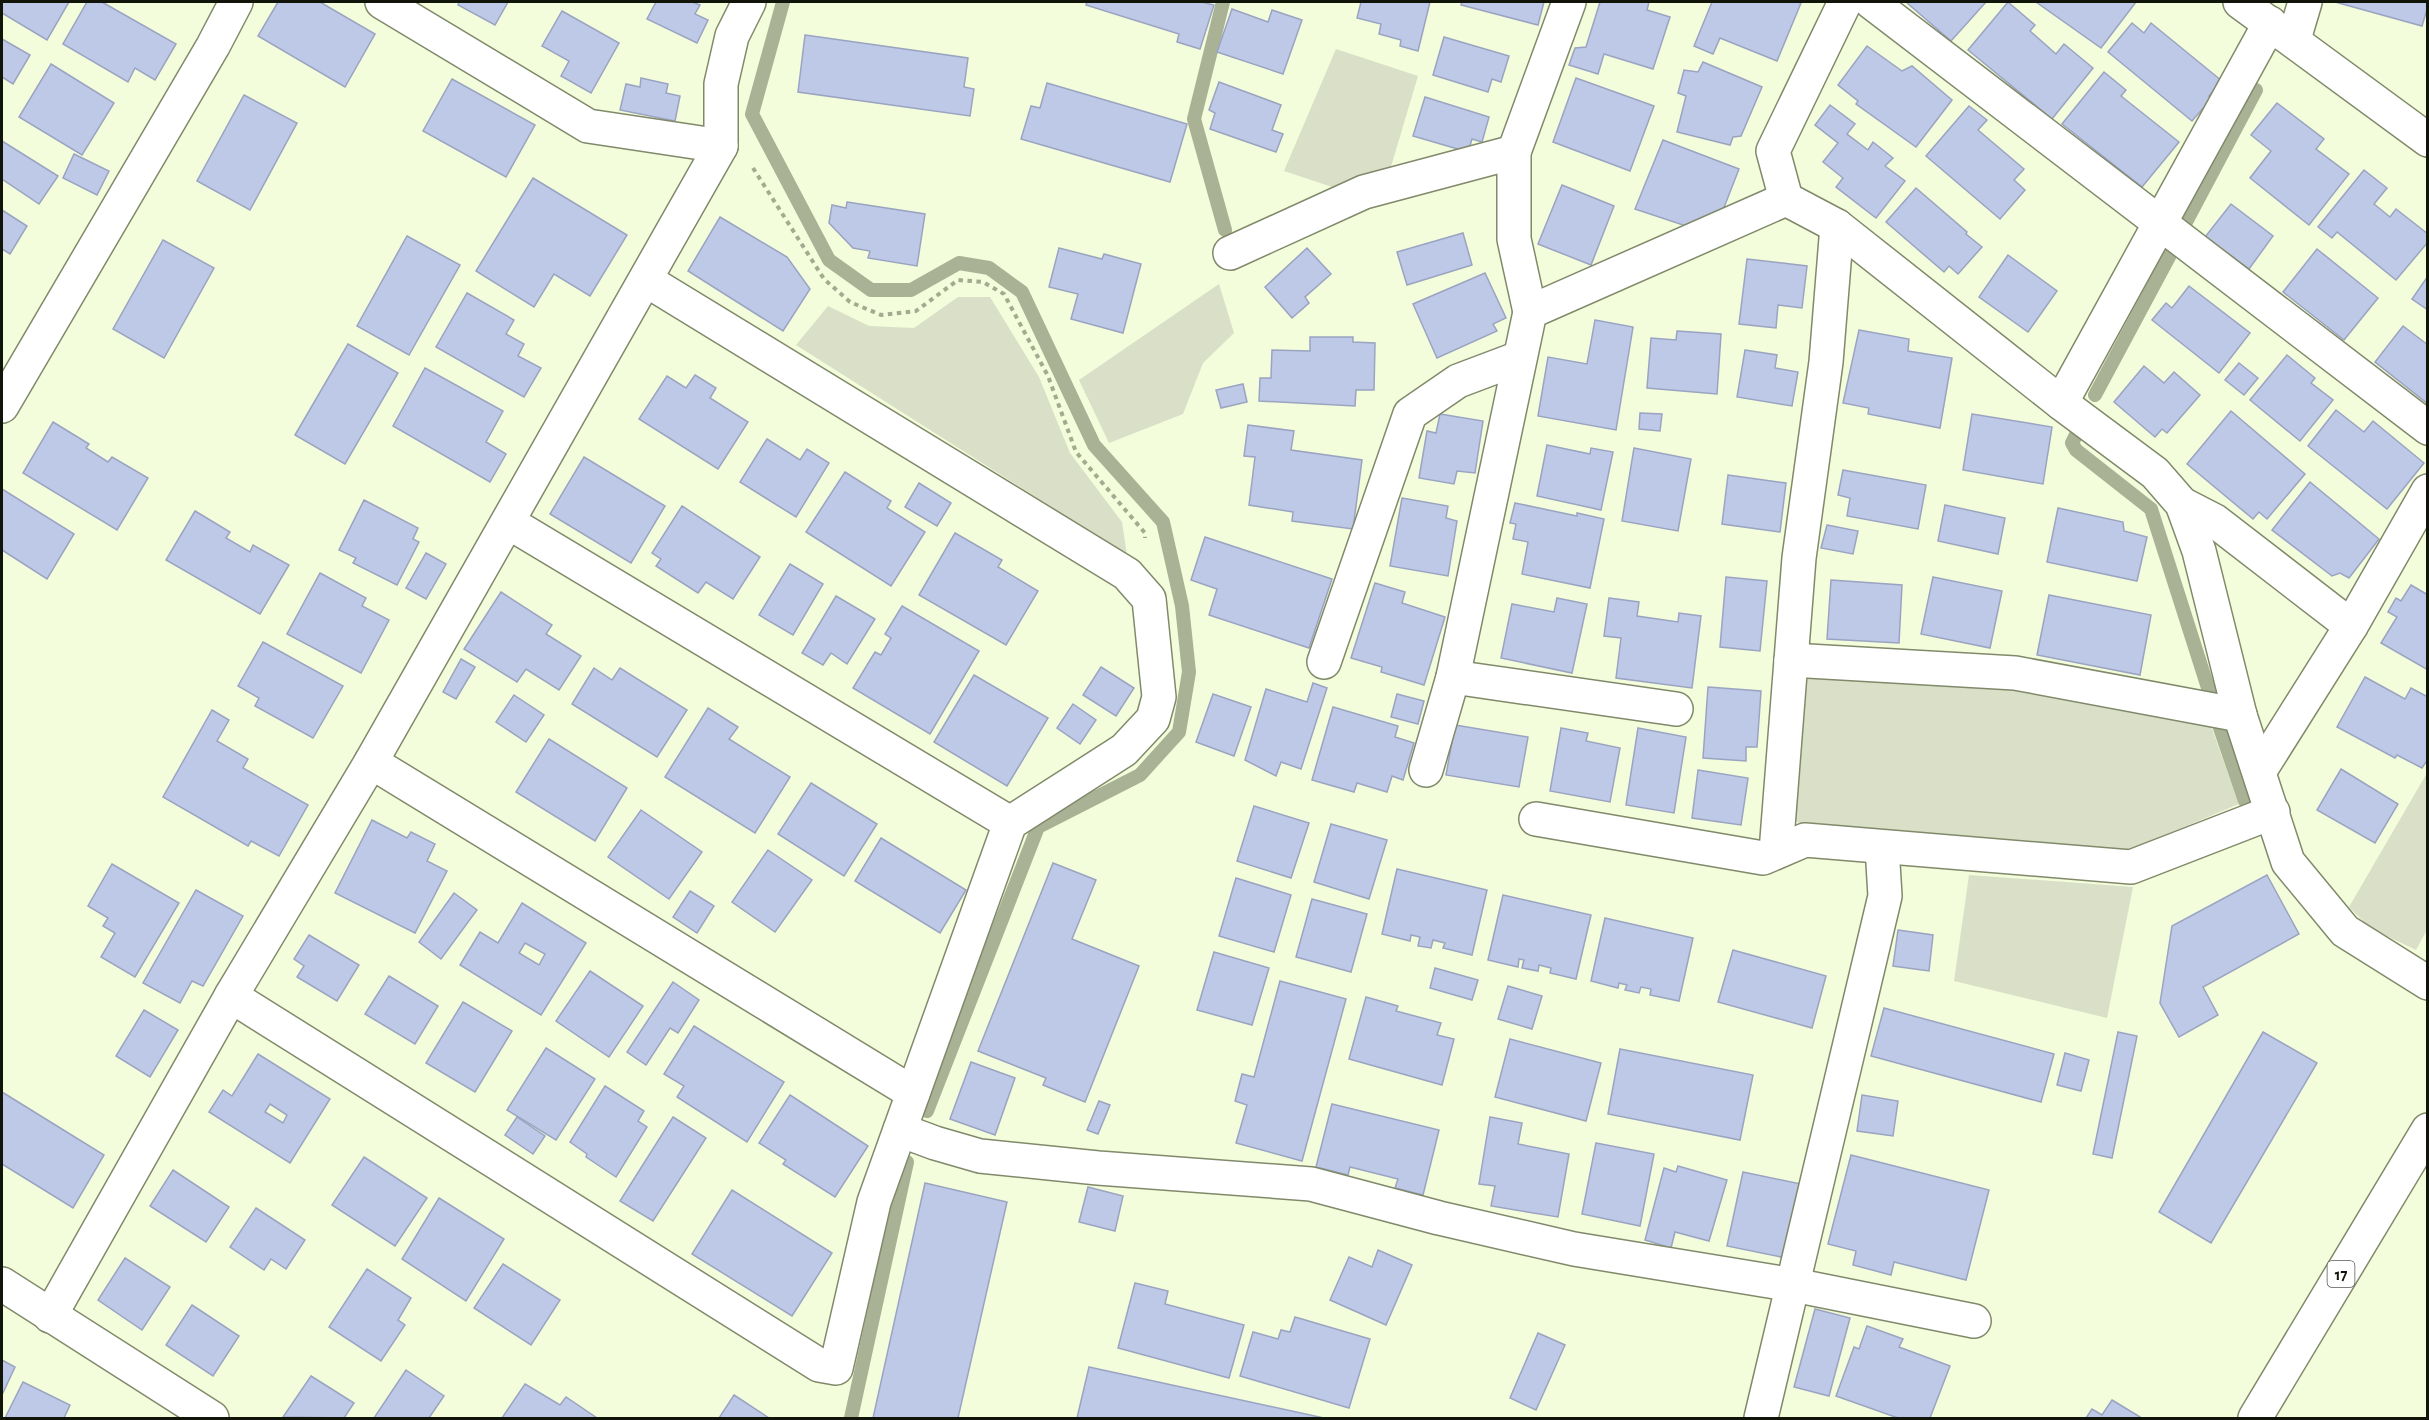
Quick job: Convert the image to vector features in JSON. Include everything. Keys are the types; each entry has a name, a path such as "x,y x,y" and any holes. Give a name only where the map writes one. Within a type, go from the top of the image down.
{"street":[{"path":"2,406 236,2"},
{"path":"382,2 588,126 721,146"},
{"path":"50,1317 231,996 371,762 721,146 721,84 732,36 748,2"},
{"path":"1426,770 1453,677 1530,312 1514,239 1514,152 1569,2"},
{"path":"1845,2 1773,151 1786,199 1837,226 2061,403 2155,473 2182,504 2199,551 2240,715 2288,862 2345,931 2427,984"},
{"path":"1871,2 2427,428"},
{"path":"2061,403 2159,222 2264,16 2305,2"},
{"path":"2264,16 2427,140"},
{"path":"1230,253 1364,192 1514,152"},
{"path":"1530,312 1786,199"},
{"path":"1776,852 1799,558 1826,362 1837,226"},
{"path":"231,996 819,1365 836,1368 874,1202 1010,823 1124,750 1153,719 1159,697 1149,599 1128,574 646,280"},
{"path":"1324,662 1410,414 1458,381 1519,358"},
{"path":"2259,772 2351,627 2427,491"},
{"path":"2182,504 2215,521 2351,627"},
{"path":"508,522 1010,823"},
{"path":"1791,660 2015,673 2240,715"},
{"path":"1453,677 1676,709"},
{"path":"371,762 913,1092"},
{"path":"1536,819 1762,858 1805,840 2131,867 2273,812"},
{"path":"1761,1419 1885,896 1882,847"},
{"path":"900,1130 980,1156 1098,1168 1311,1184 1439,1218 1574,1249 1794,1285 1974,1321"},
{"name":"17","path":"2255,1419 2427,1130"},
{"path":"2,1284 50,1317 212,1419"}],"path":[{"path":"752,165 824,279 850,302 881,315 916,311 958,280 983,282 1004,294 1048,376 1076,452 1145,533 1149,599"}],"green space":[{"path":"1336,49 1418,76 1390,170 1335,188 1284,171"},
{"path":"1219,284 1234,333 1203,363 1183,414 1109,443 1079,380"},
{"path":"958,297 990,297 1039,377 1070,453 1122,522 1127,555 796,345 828,306 869,326 914,328"},
{"path":"1811,676 2004,683 2211,726 2239,804 2122,853 1799,823 1790,817 1799,689"},
{"path":"2427,773 2427,930 2416,950 2370,928 2349,907"},
{"path":"1969,875 2133,887 2107,1018 1954,981"}],"building":[{"path":"2,2 69,2 47,40 2,13"},
{"path":"87,2 102,2 176,44 155,80 135,68 128,82 63,44"},
{"path":"278,2 320,2 375,34 345,87 258,36"},
{"path":"459,2 508,2 495,25 458,5"},
{"path":"656,2 692,2 700,5 695,14 708,20 697,43 647,19"},
{"path":"1087,2 1201,2 1214,5 1200,49 1177,42 1179,34 1086,5"},
{"path":"1361,2 1430,2 1418,51 1400,46 1401,40 1379,34 1381,24 1357,18"},
{"path":"1462,2 1544,2 1538,25 1461,5"},
{"path":"1600,2 1649,2 1647,10 1670,17 1653,69 1604,54 1598,74 1569,65 1575,48 1586,47"},
{"path":"1712,2 1801,3 1777,61 1720,38 1713,54 1694,46"},
{"path":"1906,2 1986,2 1951,41"},
{"path":"2008,2 2035,25 2030,31 2056,54 2064,44 2093,68 2052,119 1968,50"},
{"path":"2036,2 2136,2 2101,48"},
{"path":"2335,2 2428,2 2428,6 2422,26"},
{"path":"1232,9 1268,22 1272,10 1302,20 1283,74 1217,52"},
{"path":"562,11 619,43 591,93 561,76 569,61 542,46"},
{"path":"2132,23 2144,33 2151,23 2222,81 2209,96 2212,98 2192,121 2108,52"},
{"path":"805,35 968,58 964,87 974,89 970,116 798,92"},
{"path":"1444,37 1509,56 1501,82 1492,79 1488,92 1433,75"},
{"path":"2,39 30,55 13,84 2,77"},
{"path":"1867,46 1902,71 1912,66 1952,100 1916,147 1856,104 1858,101 1838,85"},
{"path":"1703,62 1762,87 1741,136 1733,137 1730,145 1677,132 1686,96 1678,93 1684,70 1698,72"},
{"path":"51,64 114,103 82,155 19,117"},
{"path":"2104,72 2126,90 2121,96 2179,142 2142,187 2062,124"},
{"path":"641,78 668,84 666,93 680,96 675,121 620,110 626,84 640,87"},
{"path":"1576,78 1654,106 1630,171 1553,142"},
{"path":"452,79 535,125 506,177 423,131"},
{"path":"1219,82 1281,105 1272,130 1283,134 1276,152 1210,129 1215,113 1209,110"},
{"path":"1047,83 1187,124 1170,182 1021,139 1031,106 1040,108"},
{"path":"244,95 297,123 250,210 197,181"},
{"path":"1425,97 1489,117 1482,142 1472,139 1468,152 1413,136"},
{"path":"2277,103 2324,139 2316,149 2349,174 2309,225 2250,178 2271,151 2251,135"},
{"path":"1830,105 1855,124 1847,134 1868,150 1873,142 1893,158 1885,166 1905,181 1876,218 1836,187 1843,178 1823,162 1838,143 1815,125"},
{"path":"1969,106 1987,120 1978,130 2024,169 2014,180 2025,190 2000,219 1926,156"},
{"path":"1663,140 1739,169 1723,210 1686,226 1635,209"},
{"path":"2,141 58,176 39,204 2,179"},
{"path":"74,154 109,171 97,195 63,178"},
{"path":"2364,170 2387,188 2374,204 2390,217 2396,209 2428,234 2428,242 2396,280 2337,232 2332,238 2318,227"},
{"path":"533,178 627,235 590,296 554,274 534,307 476,271"},
{"path":"1562,185 1614,206 1591,265 1538,244"},
{"path":"1916,188 1982,247 1958,274 1949,266 1944,272 1886,222"},
{"path":"847,202 925,214 917,266 868,258 870,251 853,248 829,223 832,205 846,208"},
{"path":"2231,204 2273,236 2249,269 2205,237"},
{"path":"2,210 27,226 10,254 2,249"},
{"path":"720,217 787,257 810,289 783,331 688,271"},
{"path":"1463,233 1472,265 1407,285 1397,252"},
{"path":"407,236 460,265 409,355 357,326"},
{"path":"163,240 214,268 164,358 113,329"},
{"path":"1059,248 1102,259 1104,254 1141,264 1123,333 1071,319 1078,294 1049,287"},
{"path":"1307,248 1331,274 1305,297 1309,303 1292,318 1265,287"},
{"path":"2317,249 2378,298 2344,340 2283,292"},
{"path":"2008,255 2057,291 2028,332 1979,297"},
{"path":"1747,259 1807,266 1802,308 1778,305 1776,328 1739,324"},
{"path":"1485,273 1506,318 1493,324 1497,331 1437,358 1413,304"},
{"path":"2428,276 2428,310 2412,299"},
{"path":"2189,286 2250,333 2219,373 2152,320 2166,303 2172,308"},
{"path":"467,293 514,320 506,334 524,344 518,356 541,368 524,397 436,347"},
{"path":"1595,320 1633,327 1616,430 1538,416 1548,357 1587,364"},
{"path":"2403,326 2428,345 2428,404 2375,362"},
{"path":"1859,330 1909,339 1908,351 1952,358 1940,428 1868,414 1869,408 1843,403"},
{"path":"1677,331 1721,334 1717,394 1647,388 1651,338 1676,340"},
{"path":"1310,337 1353,337 1353,342 1375,343 1374,390 1356,390 1355,406 1259,401 1260,378 1271,378 1272,350 1310,351"},
{"path":"348,344 398,373 345,464 295,435"},
{"path":"1745,350 1777,355 1775,368 1798,372 1792,406 1737,397"},
{"path":"2287,355 2315,378 2311,383 2333,400 2300,441 2250,400"},
{"path":"2239,363 2258,378 2244,395 2225,380"},
{"path":"2144,366 2164,383 2174,372 2200,395 2167,433 2162,429 2155,437 2114,402"},
{"path":"425,368 503,411 486,442 506,454 490,482 393,426"},
{"path":"695,375 716,388 710,398 748,422 718,469 639,419 667,376 686,388"},
{"path":"1243,384 1247,402 1221,408 1216,390"},
{"path":"2336,410 2364,432 2373,421 2424,463 2387,509 2308,446"},
{"path":"2231,411 2305,474 2267,519 2259,512 2253,519 2187,464"},
{"path":"1640,413 1662,414 1660,431 1639,429"},
{"path":"1440,414 1483,421 1475,473 1457,471 1454,484 1419,478 1427,431 1436,433"},
{"path":"1972,414 2052,427 2043,484 1963,470"},
{"path":"53,422 89,444 86,448 108,462 112,457 148,478 117,530 23,473"},
{"path":"1248,425 1294,431 1291,450 1362,460 1353,529 1292,521 1293,512 1249,505 1255,457 1244,456"},
{"path":"767,439 800,460 807,449 829,463 796,517 740,482"},
{"path":"1547,445 1590,454 1591,448 1613,452 1601,510 1537,496"},
{"path":"1634,448 1691,459 1678,531 1622,521"},
{"path":"584,457 665,506 631,563 550,514"},
{"path":"1843,470 1926,485 1918,529 1847,516 1850,498 1838,495"},
{"path":"845,472 891,501 887,508 925,532 891,586 806,532"},
{"path":"1728,475 1786,483 1780,532 1722,524"},
{"path":"2310,482 2379,539 2349,578 2340,573 2332,576 2272,530"},
{"path":"919,483 951,503 937,526 905,507"},
{"path":"2,489 74,534 47,579 2,550"},
{"path":"1402,498 1448,506 1446,518 1457,521 1448,576 1390,566"},
{"path":"364,500 418,528 413,539 419,542 397,585 353,563 356,558 339,550"},
{"path":"1515,503 1577,516 1577,513 1604,519 1590,588 1522,574 1528,542 1513,539 1516,524 1510,523"},
{"path":"1945,505 2005,518 1998,554 1938,541"},
{"path":"682,506 760,557 733,599 706,582 698,593 656,566 661,559 652,553"},
{"path":"2058,508 2123,522 2124,531 2147,537 2137,581 2047,562"},
{"path":"195,511 230,532 226,538 250,552 253,545 289,565 260,614 166,560"},
{"path":"1827,525 1858,531 1853,554 1821,548"},
{"path":"955,533 1002,560 998,567 1038,591 1006,645 919,595"},
{"path":"1205,537 1332,579 1309,648 1209,615 1217,589 1191,580"},
{"path":"426,553 446,564 426,599 406,588"},
{"path":"790,564 823,584 793,635 759,615"},
{"path":"320,573 366,598 362,606 389,620 361,673 287,634"},
{"path":"1726,577 1767,581 1760,651 1720,647"},
{"path":"1933,577 2002,591 1990,648 1921,634"},
{"path":"1831,580 1902,585 1899,643 1827,639"},
{"path":"1375,583 1405,592 1402,603 1445,617 1424,685 1381,672 1382,667 1351,658"},
{"path":"2411,585 2428,595 2428,670 2381,643 2397,617 2388,612 2396,598 2401,601"},
{"path":"501,592 552,625 546,634 581,656 559,690 526,669 517,682 464,649"},
{"path":"2049,595 2151,615 2140,675 2037,655"},
{"path":"836,596 875,619 847,664 831,653 823,665 802,653"},
{"path":"1557,598 1587,604 1572,673 1501,658 1512,604 1554,612"},
{"path":"1609,598 1639,602 1637,616 1678,622 1679,613 1701,616 1692,688 1616,678 1621,638 1604,636"},
{"path":"902,606 979,651 930,734 853,688 875,652 881,655 891,638 885,634"},
{"path":"263,642 343,686 313,738 255,706 259,698 238,686"},
{"path":"461,659 475,667 456,699 443,692"},
{"path":"1101,667 1134,688 1116,716 1083,695"},
{"path":"594,668 612,680 620,668 687,710 657,757 572,704"},
{"path":"974,675 1048,718 1007,786 934,742"},
{"path":"2365,677 2405,699 2411,688 2428,697 2428,759 2422,768 2397,755 2395,758 2337,727"},
{"path":"1313,683 1327,688 1301,769 1281,762 1276,776 1245,760 1266,689 1307,702"},
{"path":"1708,687 1761,691 1757,747 1746,747 1746,761 1703,758"},
{"path":"1213,694 1251,707 1234,756 1196,742"},
{"path":"1397,694 1424,701 1418,724 1391,717"},
{"path":"514,695 544,715 526,742 496,722"},
{"path":"1073,704 1096,720 1080,744 1057,728"},
{"path":"1333,707 1398,726 1395,737 1414,743 1403,780 1392,776 1387,792 1357,783 1354,792 1312,780"},
{"path":"708,708 738,727 729,739 790,777 755,833 665,777"},
{"path":"212,710 229,720 217,741 248,759 243,768 308,805 279,856 251,841 248,846 163,797"},
{"path":"1455,725 1528,737 1519,787 1446,775"},
{"path":"1561,728 1588,733 1586,741 1620,748 1610,802 1550,791"},
{"path":"1638,728 1686,737 1674,813 1626,805"},
{"path":"549,739 627,788 595,841 516,792"},
{"path":"2341,769 2398,804 2375,843 2317,810"},
{"path":"1698,770 1748,778 1741,825 1692,818"},
{"path":"811,783 877,824 844,876 778,834"},
{"path":"1254,806 1309,823 1291,878 1237,861"},
{"path":"641,810 702,852 669,899 608,857"},
{"path":"372,820 407,838 411,832 435,844 427,861 447,871 415,933 335,893"},
{"path":"1331,824 1387,840 1369,899 1314,882"},
{"path":"881,838 966,890 940,933 855,881"},
{"path":"768,850 812,880 775,932 732,902"},
{"path":"1053,863 1096,880 1072,939 1139,966 1085,1102 1043,1085 1046,1078 978,1051"},
{"path":"112,864 179,903 135,977 101,957 115,933 103,926 108,918 88,906"},
{"path":"1397,869 1487,890 1472,955 1443,948 1445,943 1433,940 1431,948 1418,946 1420,937 1411,935 1410,941 1382,934"},
{"path":"2267,875 2299,934 2203,987 2218,1015 2179,1037 2160,1003 2172,926"},
{"path":"1236,878 1291,895 1274,952 1219,936"},
{"path":"196,890 243,916 203,986 192,981 180,1003 143,983"},
{"path":"690,891 714,906 697,933 673,917"},
{"path":"454,893 477,910 441,959 419,942"},
{"path":"1503,895 1591,915 1576,979 1550,973 1551,968 1539,965 1538,971 1522,968 1524,960 1519,959 1518,967 1488,960"},
{"path":"1312,899 1367,914 1351,972 1296,957"},
{"path":"522,903 586,943 541,1015 460,965 480,932 498,943","holes":["525,943 545,954 539,965 519,953"]},
{"path":"1605,918 1693,938 1679,1001 1650,995 1651,989 1641,987 1639,993 1625,990 1627,985 1619,983 1618,988 1591,981"},
{"path":"1898,930 1933,935 1929,971 1893,966"},
{"path":"309,935 359,965 337,1001 297,977 304,966 294,959"},
{"path":"1733,950 1826,976 1812,1028 1718,1002"},
{"path":"1214,952 1269,968 1252,1025 1197,1010"},
{"path":"1435,968 1478,980 1472,1000 1430,988"},
{"path":"590,971 643,1006 609,1057 556,1021"},
{"path":"389,976 438,1006 415,1044 365,1014"},
{"path":"1280,981 1346,999 1302,1161 1236,1143 1247,1105 1235,1101 1242,1074 1254,1077"},
{"path":"673,982 699,1000 678,1033 670,1028 646,1065 627,1052"},
{"path":"1508,986 1542,996 1532,1029 1498,1019"},
{"path":"1366,997 1398,1006 1396,1011 1441,1023 1437,1035 1454,1039 1442,1085 1349,1059"},
{"path":"463,1002 512,1031 475,1092 426,1063"},
{"path":"1884,1008 2054,1054 2041,1102 1871,1056"},
{"path":"144,1010 178,1030 150,1077 116,1056"},
{"path":"694,1026 784,1082 747,1142 677,1097 684,1086 664,1074"},
{"path":"2118,1032 2137,1036 2112,1158 2093,1154"},
{"path":"2263,1032 2317,1063 2211,1243 2159,1212"},
{"path":"1510,1039 1601,1063 1586,1121 1495,1097"},
{"path":"546,1048 595,1079 556,1140 507,1110"},
{"path":"1620,1049 1753,1075 1740,1140 1608,1114"},
{"path":"2065,1053 2089,1060 2081,1091 2057,1085"},
{"path":"258,1054 330,1099 290,1163 209,1112 223,1090 232,1096","holes":["270,1104 287,1115 283,1123 265,1112"]},
{"path":"971,1062 1015,1078 995,1135 950,1119"},
{"path":"605,1086 644,1111 638,1121 647,1127 616,1177 586,1157 587,1154 570,1142"},
{"path":"2,1092 104,1155 73,1208 2,1164"},
{"path":"790,1095 868,1146 835,1197 783,1164 786,1160 759,1143"},
{"path":"1862,1095 1898,1101 1893,1136 1857,1131"},
{"path":"1099,1101 1110,1105 1098,1134 1087,1130"},
{"path":"1332,1104 1439,1130 1423,1195 1395,1188 1398,1179 1350,1167 1348,1175 1316,1167"},
{"path":"517,1117 545,1136 533,1154 505,1135"},
{"path":"673,1117 706,1138 653,1221 620,1201"},
{"path":"1490,1117 1522,1123 1518,1144 1569,1154 1558,1217 1491,1206 1495,1186 1479,1184"},
{"path":"1596,1143 1654,1154 1640,1226 1582,1214"},
{"path":"1851,1155 1989,1190 1966,1280 1894,1262 1891,1275 1853,1265 1856,1251 1828,1244"},
{"path":"364,1157 427,1198 395,1246 332,1205"},
{"path":"1678,1166 1727,1180 1709,1241 1675,1232 1671,1248 1645,1240 1664,1168 1676,1172"},
{"path":"173,1170 229,1207 206,1242 150,1206"},
{"path":"1743,1172 1801,1184 1786,1258 1727,1246"},
{"path":"925,1183 1007,1202 958,1418 873,1418"},
{"path":"1088,1187 1123,1196 1115,1231 1079,1222"},
{"path":"732,1190 832,1253 792,1316 692,1254"},
{"path":"439,1198 504,1239 466,1301 402,1259"},
{"path":"256,1208 305,1240 286,1269 271,1259 264,1270 230,1247"},
{"path":"1378,1250 1412,1265 1386,1325 1330,1300 1349,1257 1372,1267"},
{"path":"125,1258 170,1287 142,1330 98,1300"},
{"path":"503,1264 560,1300 531,1345 474,1308"},
{"path":"367,1269 411,1298 398,1320 405,1325 381,1361 329,1327"},
{"path":"1135,1283 1168,1291 1165,1304 1244,1325 1229,1378 1118,1348"},
{"path":"192,1305 239,1336 213,1376 166,1345"},
{"path":"1815,1309 1850,1318 1829,1396 1794,1387"},
{"path":"1295,1317 1370,1339 1349,1408 1240,1376 1253,1332 1278,1339 1281,1330 1290,1332"},
{"path":"1867,1326 1903,1339 1899,1347 1950,1366 1930,1418 1898,1418 1836,1396 1854,1347 1859,1349"},
{"path":"1538,1333 1565,1345 1536,1410 1510,1398"},
{"path":"2,1360 15,1367 2,1395"},
{"path":"1089,1367 1324,1418 1077,1418"},
{"path":"406,1370 444,1396 429,1418 374,1418"},
{"path":"311,1376 354,1403 344,1418 283,1417"},
{"path":"23,1382 70,1405 64,1418 5,1418"},
{"path":"525,1384 560,1405 566,1397 597,1418 502,1418"},
{"path":"734,1395 769,1418 719,1418"},
{"path":"2112,1400 2140,1417 2086,1418 2092,1409 2102,1415"}],"waterway":[{"path":"783,2 752,114 829,260 871,290 911,290 959,263 989,268 1022,292 1094,445 1163,522 1182,606 1189,672 1179,732 1140,775 1038,827 927,1111"},
{"path":"1223,2 1194,119 1225,230"},
{"path":"2186,222 2256,90"},
{"path":"2095,395 2170,255"},
{"path":"2076,435 2072,443 2076,450 2151,509 2210,694"},
{"path":"2220,728 2245,801"},
{"path":"851,1418 907,1162"}]}
